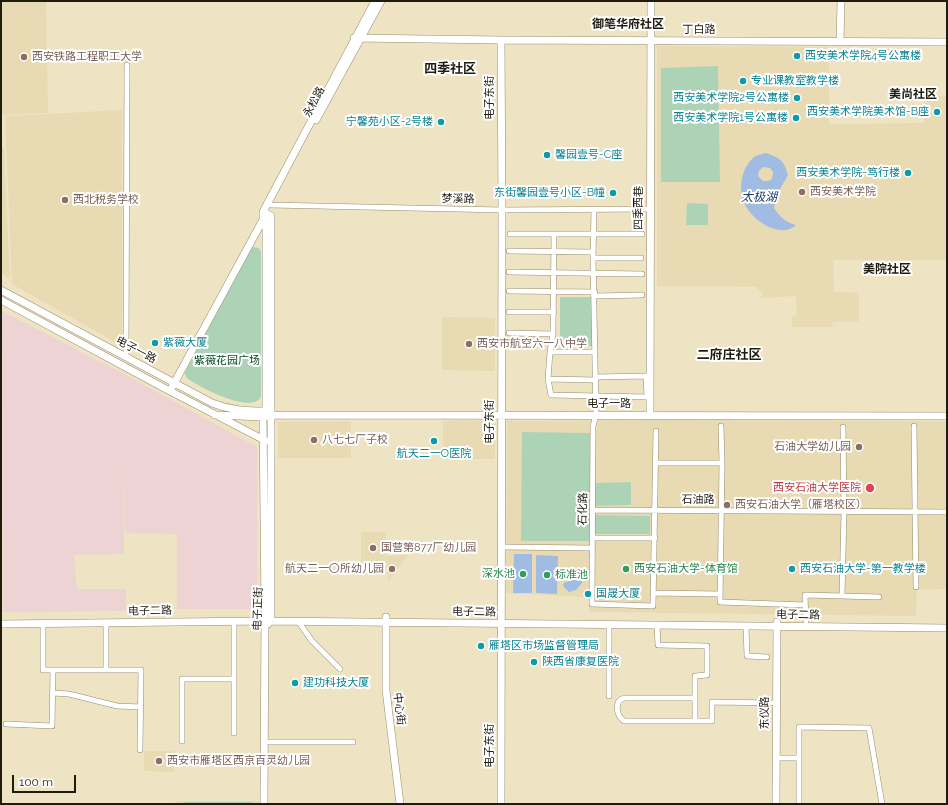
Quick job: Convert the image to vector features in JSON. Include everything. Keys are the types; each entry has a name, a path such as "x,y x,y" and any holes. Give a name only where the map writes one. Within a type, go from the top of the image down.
{"main road":[{"name":"永松路","path":"170,391 357,39 375,1"},
{"name":"永松路","path":"357,39 381,1"},
{"name":"四季西巷","path":"650,415 651,1"},
{"path":"840,42 841,1"},
{"name":"丁白路","path":"357,39 947,42"},
{"name":"电子东街","path":"501,40 501,804"},
{"path":"264,214 266,220 267,414"},
{"name":"电子一路","path":"1,290 212,403 225,408 267,414"},
{"name":"电子一路","path":"1,300 215,415 267,441"},
{"name":"电子正街","path":"264,804 267,619 267,414"},
{"name":"电子一路","path":"215,415 947,416"},
{"name":"电子正街","path":"267,619 269,804"},
{"name":"电子二路","path":"1,624 234,621 267,619 298,621 386,620"},
{"name":"电子二路","path":"1,620 386,620 779,624 947,628"},
{"name":"中心街","path":"386,620 386,690 400,804"},
{"name":"电子二路","path":"501,621 746,626 806,622 947,623"},
{"name":"东仪路","path":"776,804 776,702 779,624"},
{"name":"东仪路","path":"779,624 780,804"}],"street":[{"path":"126,356 127,65"},
{"name":"梦溪路","path":"269,204 502,210 650,209"},
{"name":"石化路","path":"594,210 593,258 595,294 596,415 593,426 592,604 653,606 653,593"},
{"path":"510,234 642,234"},
{"path":"548,379 646,376 647,397 550,395 548,379 554,312 554,234"},
{"path":"509,251 593,252"},
{"path":"593,258 642,258"},
{"path":"509,272 642,274"},
{"path":"509,291 642,295"},
{"path":"509,312 554,312"},
{"path":"509,333 553,334"},
{"path":"550,352 595,352"},
{"path":"722,426 720,602 805,605"},
{"path":"914,426 916,587"},
{"path":"842,596 844,511 843,427"},
{"path":"656,431 653,593 720,594"},
{"path":"655,462 722,464"},
{"name":"石油路","path":"593,510 947,512"},
{"path":"592,538 655,538"},
{"path":"502,547 592,548"},
{"path":"806,622 805,595 879,597"},
{"path":"234,621 234,733"},
{"path":"298,621 312,641 340,669"},
{"path":"106,622 106,670"},
{"path":"43,623 43,670 141,670 140,750"},
{"path":"609,624 609,696"},
{"path":"657,625 658,645 707,646 707,675 695,676 695,721"},
{"path":"746,626 747,656 767,657"},
{"path":"6,724 52,726 53,670"},
{"path":"182,741 182,679 234,679"},
{"path":"52,693 68,694 117,706 141,707"},
{"path":"695,698 624,698 620,699 618,702 618,714 624,721 712,721 712,702 776,702"},
{"path":"799,804 799,727 869,728 882,804"},
{"path":"269,742 353,742"},
{"path":"780,758 799,758"}],"shaded area":[{"name":"西安铁路工程职工大学","path":"1,1 46,1 48,113 1,115"},
{"name":"西安美术学院","path":"657,46 829,47 829,124 924,123 924,96 947,96 947,260 833,260 834,292 859,293 859,321 833,322 832,327 792,327 792,316 797,315 796,296 761,298 762,291 757,291 757,287 657,286"},
{"name":"西北税务学校","path":"122,110 122,346 12,284 5,116"},
{"path":"1,147 4,147 10,279 1,273"},
{"path":"2,311 124,374 257,447 257,609 177,609 177,534 125,533 124,463 124,554 74,555 77,589 126,589 126,611 3,612"},
{"name":"西安市航空六一八中学","path":"442,317 495,318 495,371 442,370"},
{"path":"495,420 495,459 443,459 443,421"},
{"name":"八七七厂子校","path":"351,421 351,458 278,458 278,422"},
{"name":"西安石油大学（雁塔校区）","path":"507,421 947,421 947,589 917,590 916,616 589,612 589,597 506,593"},
{"name":"国营第877厂幼儿园","path":"361,532 386,532 385,564 361,563"},
{"name":"航天二一〇所幼儿园","path":"408,555 388,582 386,556"},
{"name":"西安市雁塔区西京百灵幼儿园","path":"144,751 174,751 174,772 144,771"},
{"path":"175,801 260,801 260,804 175,804"}],"green space":[{"path":"718,66 720,182 661,182 661,68"},
{"path":"687,203 708,204 708,225 686,225"},
{"name":"紫薇花园广场","path":"252,247 259,248 261,252 261,396 257,401 248,403 226,398 214,393 187,378 185,372"},
{"path":"560,297 592,297 593,346 560,346"},
{"path":"522,432 590,433 590,541 521,541"},
{"path":"631,482 631,505 595,506 595,483"},
{"path":"595,515 650,516 650,534 595,534"},
{"path":"183,802 252,802 252,804 183,804"}],"water":[{"name":"太极湖","path":"766,153 781,160 788,175 776,196 774,208 783,219 796,225 790,229 776,229 762,223 756,219 744,202 741,188 743,174 749,162 754,157","holes":["763,167 770,168 773,172 772,179 763,181 758,176 759,171"]},
{"name":"深水池","path":"514,554 532,554 532,593 513,593"},
{"name":"标准池","path":"536,555 558,556 557,594 536,593"},
{"path":"575,575 579,575 581,577 582,583 576,590 569,592 563,586 564,583 572,580"}],"place":[{"name":"西安美术学院4号公寓楼","path":"797,56"},
{"name":"西安铁路工程职工大学","path":"24,57"},
{"name":"专业课教室教学楼","path":"743,81"},
{"name":"西安美术学院2号公寓楼","path":"797,98"},
{"name":"西安美术学院美术馆-B座","path":"937,112"},
{"name":"西安美术学院1号公寓楼","path":"796,118"},
{"name":"宁馨苑小区-2号楼","path":"441,122"},
{"name":"馨园壹号-C座","path":"547,155"},
{"name":"西安美术学院-笃行楼","path":"908,173"},
{"name":"西安美术学院","path":"802,192"},
{"name":"东街馨园壹号小区-B幢","path":"613,193"},
{"name":"西北税务学校","path":"65,200"},
{"name":"紫薇大厦","path":"155,343"},
{"name":"西安市航空六一八中学","path":"469,344"},
{"name":"八七七厂子校","path":"314,440"},
{"name":"航天二一O医院","path":"434,441"},
{"name":"石油大学幼儿园","path":"859,447"},
{"name":"西安石油大学医院","path":"870,488"},
{"name":"西安石油大学（雁塔校区）","path":"727,505"},
{"name":"国营第877厂幼儿园","path":"373,548"},
{"name":"航天二一〇所幼儿园","path":"392,569"},
{"name":"西安石油大学-体育馆","path":"626,569"},
{"name":"西安石油大学-第一教学楼","path":"792,569"},
{"name":"深水池","path":"523,574"},
{"name":"标准池","path":"547,575"},
{"name":"国晟大厦","path":"588,594"},
{"name":"雁塔区市场监督管理局","path":"481,646"},
{"name":"陕西省康复医院","path":"534,662"},
{"name":"建功科技大厦","path":"295,683"},
{"name":"西安市雁塔区西京百灵幼儿园","path":"159,761"}],"district":[{"name":"御笔华府社区","path":"628,24"},
{"name":"四季社区","path":"450,69"},
{"name":"美尚社区","path":"913,94"},
{"name":"美院社区","path":"887,269"},
{"name":"二府庄社区","path":"729,355"}]}
